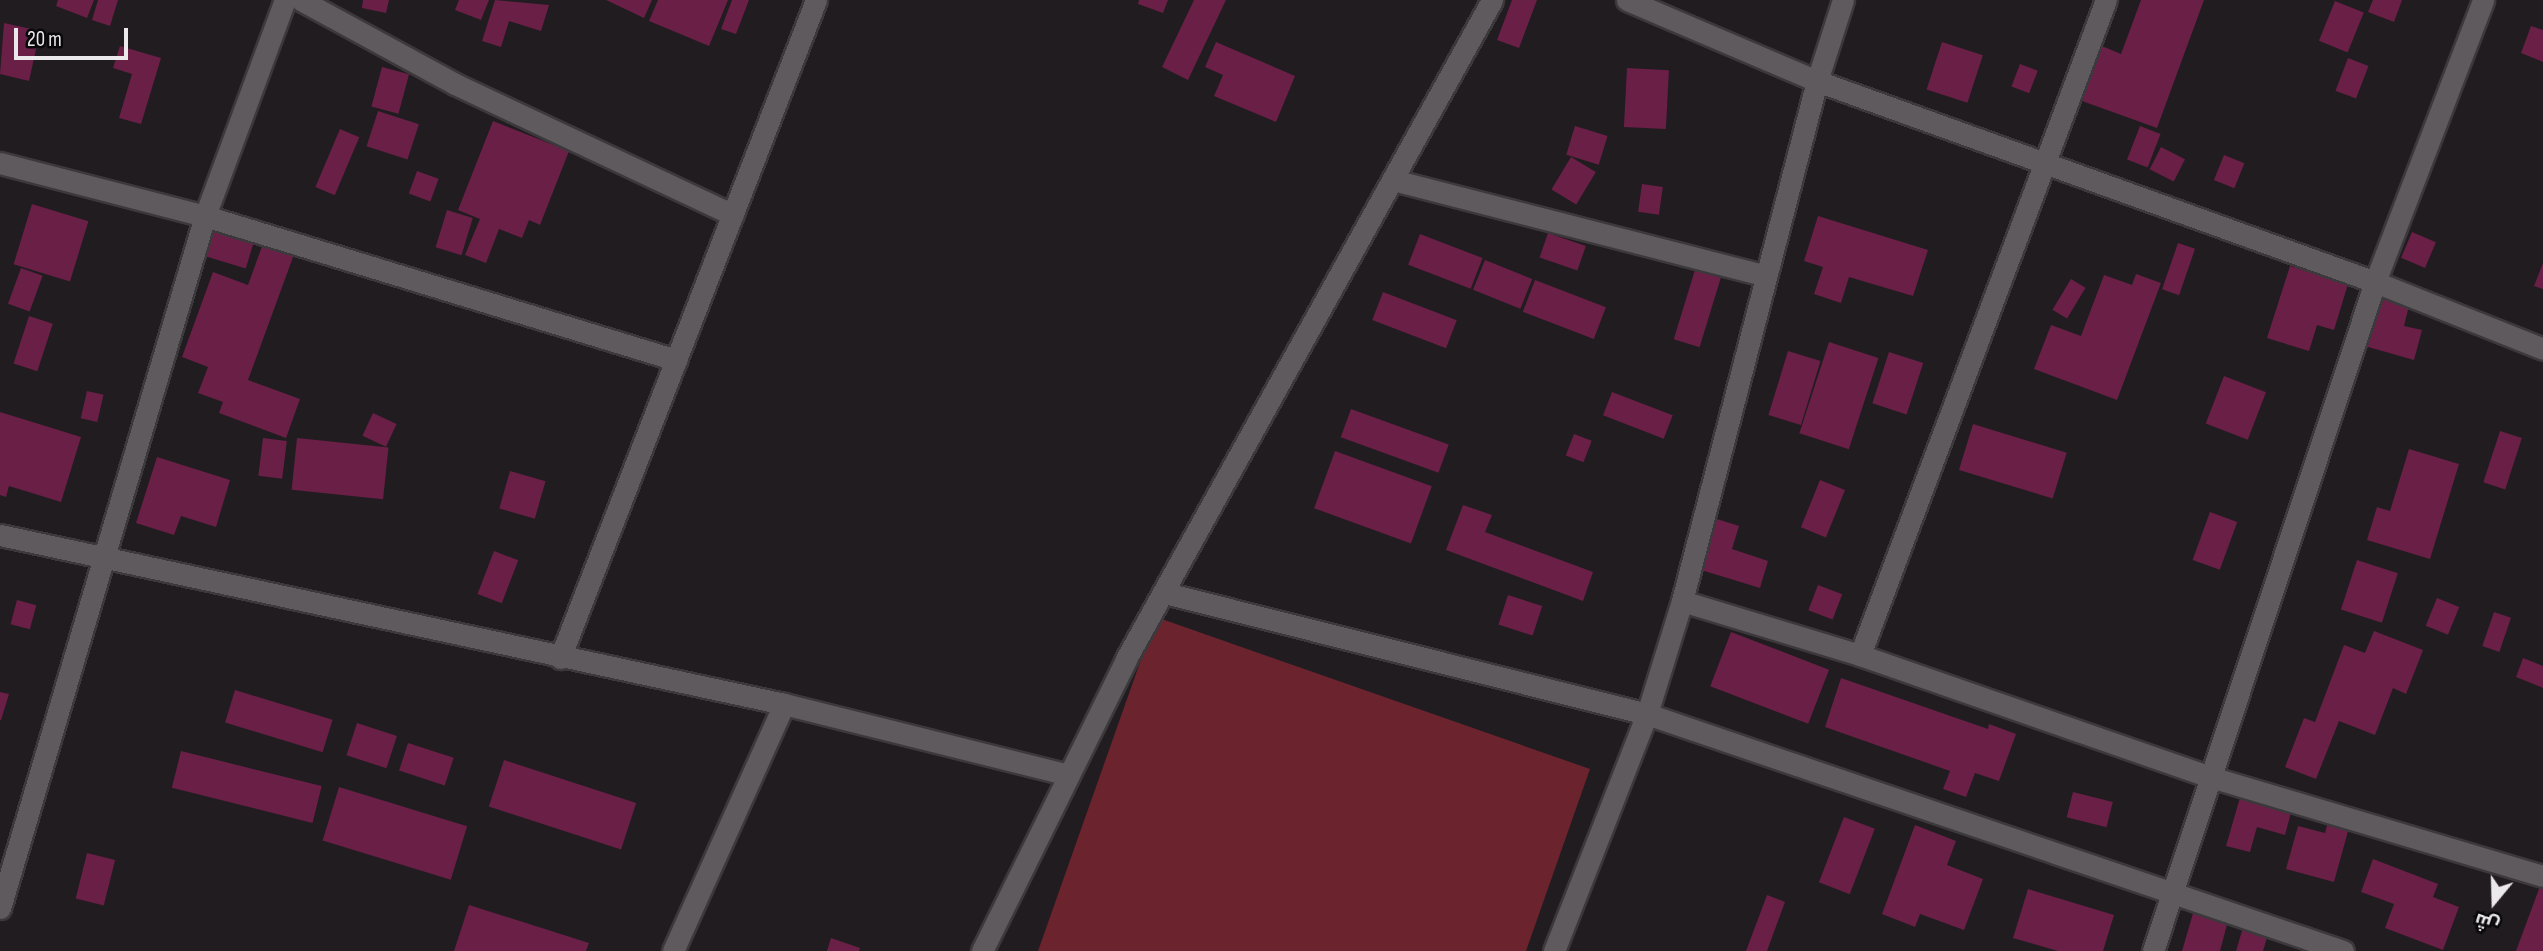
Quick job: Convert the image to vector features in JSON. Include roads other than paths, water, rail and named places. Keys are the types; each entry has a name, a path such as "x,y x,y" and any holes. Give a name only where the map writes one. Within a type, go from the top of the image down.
{"street":[{"path":"0,908 205,216 285,0"},
{"path":"301,0 456,84 733,215"},
{"path":"560,657 816,0"},
{"path":"982,951 1068,775 1165,593 1492,0"},
{"path":"1627,0 1817,81 2375,282 2543,349"},
{"path":"1554,951 1647,714 1682,601 1817,81 1843,0"},
{"path":"1860,655 2106,0"},
{"path":"2153,951 2214,778 2375,282 2483,0"},
{"path":"0,163 205,216 676,360"},
{"path":"1393,180 1766,276"},
{"path":"0,535 785,704 1068,775"},
{"path":"1165,593 1647,714 2343,951"},
{"path":"1682,601 1860,655 2214,778 2543,876"},
{"path":"673,951 785,704"}]}
